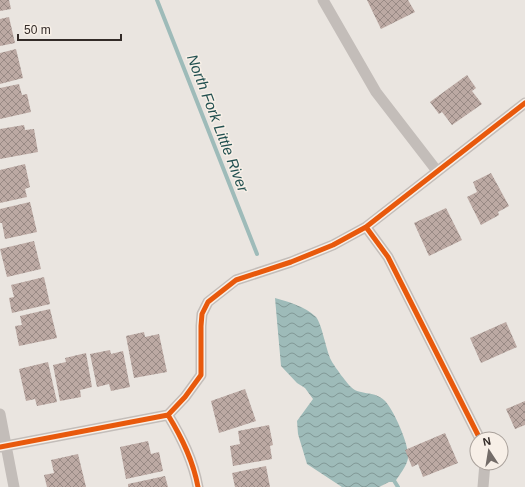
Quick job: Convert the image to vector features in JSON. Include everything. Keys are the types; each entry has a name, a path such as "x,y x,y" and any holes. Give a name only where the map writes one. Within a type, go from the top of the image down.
{"street":[{"path":"322,0 376,92 437,171"},
{"path":"3,446 168,415 185,397 201,375 200,326 202,314 208,302 236,280 291,262 333,246 366,227 525,103"},
{"path":"366,227 388,257 476,431"},
{"path":"0,414 3,446 14,487"},
{"path":"168,415 184,439 195,472 198,487"},
{"path":"483,487 484,471"}],"water":[{"path":"275,298 302,307 312,313 318,320 331,360 346,382 358,391 380,397 388,404 404,436 408,452 406,464 395,482 389,482 379,487 342,487 307,464 298,434 297,421 313,399 305,388 297,383 281,366"}],"building":[{"path":"0,0 9,0 11,9 0,11"},
{"path":"367,0 408,0 415,12 381,29"},
{"path":"9,17 15,43 0,46 0,19"},
{"path":"16,49 23,78 0,84 0,53"},
{"path":"467,75 476,88 472,91 482,104 452,125 442,112 439,114 430,102"},
{"path":"19,84 22,95 27,94 31,112 0,119 0,88"},
{"path":"24,125 25,130 34,129 38,152 0,159 0,129"},
{"path":"25,164 30,187 25,189 27,197 0,203 0,170"},
{"path":"491,173 509,206 498,212 499,215 481,225 467,197 477,192 473,182"},
{"path":"30,202 37,232 5,239 2,223 0,223 0,209"},
{"path":"446,208 462,240 429,256 414,223"},
{"path":"34,241 41,269 7,277 0,249"},
{"path":"44,277 50,304 12,313 9,298 14,297 11,285"},
{"path":"50,309 57,338 19,346 15,326 22,325 20,316"},
{"path":"506,322 517,347 481,363 470,338"},
{"path":"144,332 145,337 159,334 167,372 134,378 126,336"},
{"path":"110,350 111,354 123,351 130,387 111,391 109,384 97,387 90,354"},
{"path":"86,353 92,387 80,390 81,397 60,401 53,365 66,362 65,358"},
{"path":"48,362 57,402 37,406 35,399 26,401 19,369"},
{"path":"245,389 256,421 219,433 211,401"},
{"path":"525,401 525,425 515,429 506,409"},
{"path":"269,425 273,445 270,446 272,459 233,466 230,446 240,444 238,431"},
{"path":"445,433 458,463 423,477 418,464 412,467 405,450"},
{"path":"148,441 151,454 159,452 163,471 126,479 120,447"},
{"path":"78,454 86,487 47,487 44,475 54,473 51,460"},
{"path":"266,466 270,487 235,487 232,473"},
{"path":"165,476 168,487 128,487 128,484"}],"waterway":[{"name":"North Fork Little River","path":"157,0 257,254"},
{"name":"North Fork Little River","path":"393,479 398,487"}],"cycle path":[{"path":"168,415 185,397 201,375 202,314 208,302 236,280 291,262 333,245 366,227 525,103"},
{"path":"366,227 388,257 476,431"},
{"path":"0,447 168,415 186,450 198,487"}]}
